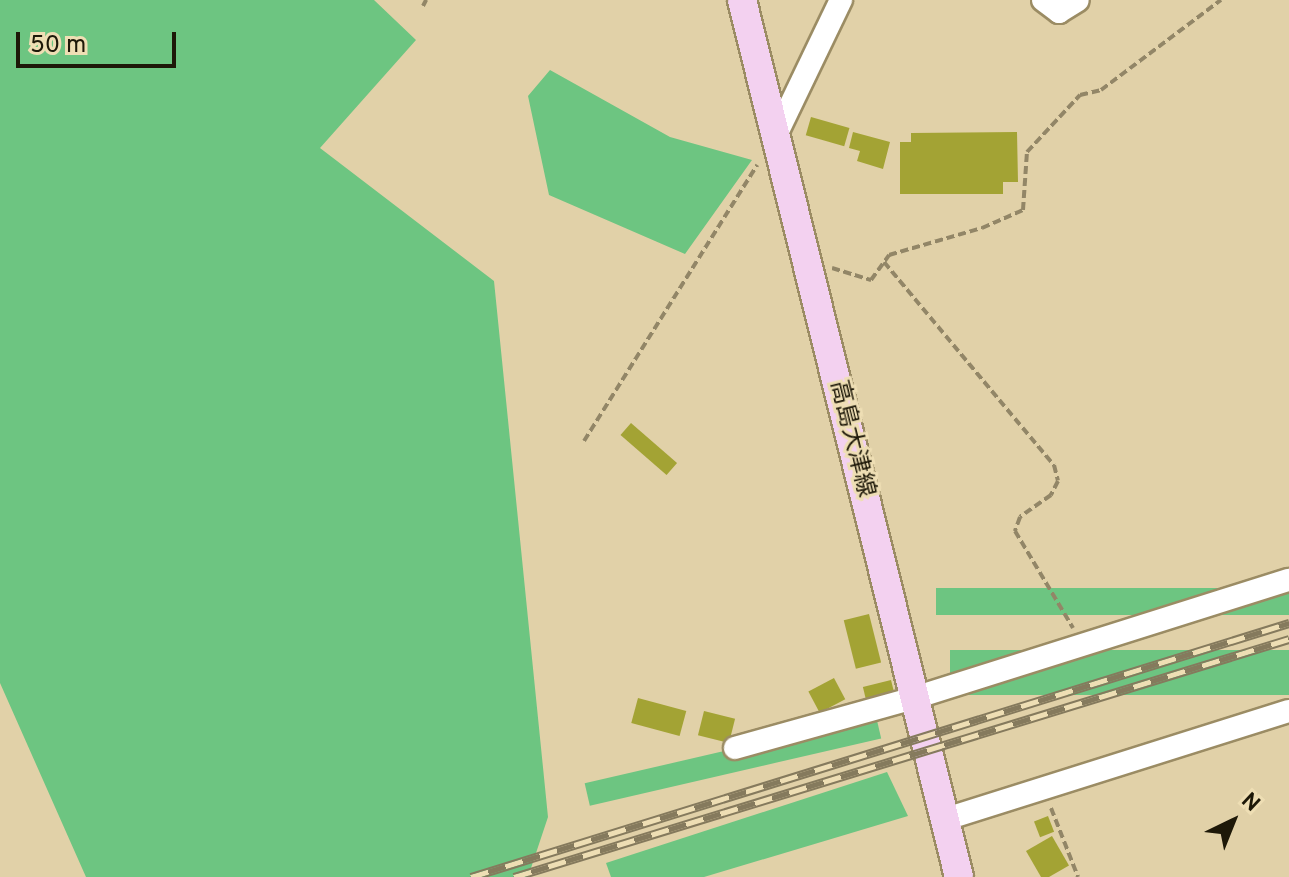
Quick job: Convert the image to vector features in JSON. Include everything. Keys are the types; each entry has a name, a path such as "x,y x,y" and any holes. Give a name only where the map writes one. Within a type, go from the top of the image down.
{"main road":[{"name":"高島大津線","path":"742,0 931,770 949,818 959,877"}],"street":[{"path":"776,135 841,0"},
{"path":"1043,0 1059,12 1078,0"},
{"path":"735,748 914,698 1289,580"},
{"path":"949,818 1289,711"}],"path":[{"path":"423,6 426,0"},
{"path":"810,269 830,267 871,280 889,255 982,228 1023,210 1027,152 1080,95 1101,90 1221,0"},
{"path":"584,441 776,135"},
{"path":"884,262 1054,465 1058,481 1051,495 1020,517 1015,531 1083,645"},
{"path":"1043,787 1078,877"}],"green space":[{"path":"0,0 374,0 416,40 320,148 494,281 548,817 528,877 86,877 0,683"},
{"path":"550,70 670,137 752,160 685,254 549,195 528,96"},
{"path":"936,588 1289,588 1289,615 936,615"},
{"path":"950,650 1289,650 1289,695 950,695"},
{"path":"876,716 881,738 590,806 585,783"},
{"path":"887,772 908,816 704,877 611,877 606,863"}],"building":[{"path":"811,117 849,128 844,146 806,135"},
{"path":"853,132 890,142 883,169 857,161 860,151 849,148"},
{"path":"1017,132 1018,182 1003,182 1003,194 900,194 900,142 911,142 911,133"},
{"path":"631,423 677,463 667,475 621,435"},
{"path":"869,614 881,663 856,669 844,620"},
{"path":"834,678 845,699 820,713 808,692"},
{"path":"891,680 896,700 868,707 863,687"},
{"path":"638,698 686,711 680,736 631,723"},
{"path":"704,711 735,719 729,743 698,735"},
{"path":"1048,816 1054,832 1040,837 1034,821"},
{"path":"1052,836 1069,865 1049,877 1041,877 1026,851"}],"railway":[{"path":"471,877 1289,623"},
{"path":"514,877 1289,639"}]}
